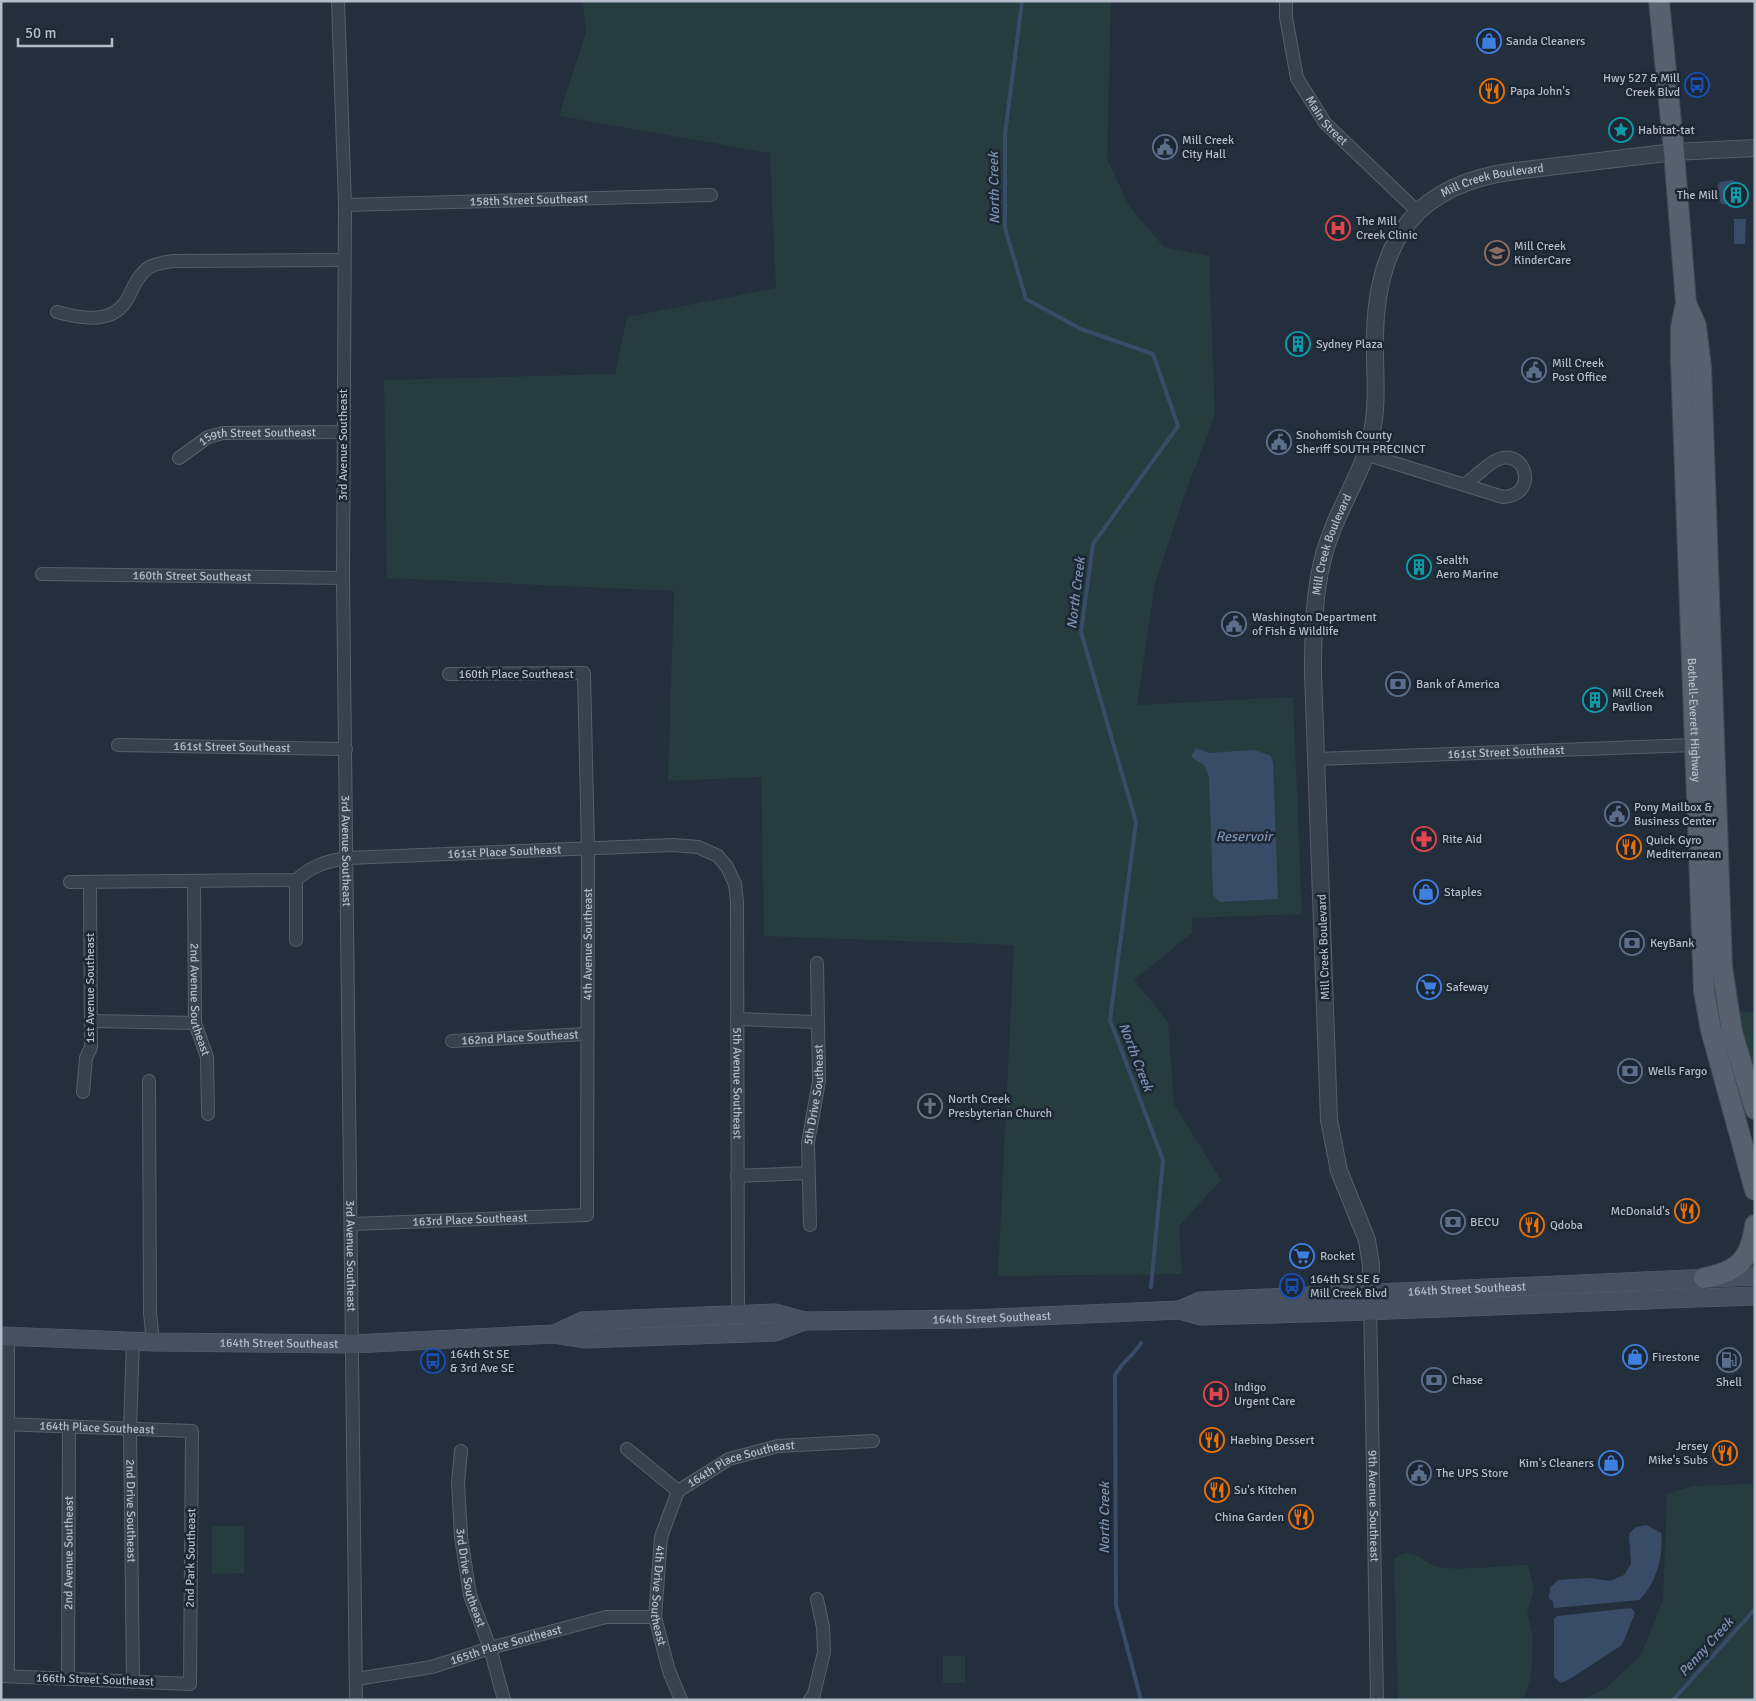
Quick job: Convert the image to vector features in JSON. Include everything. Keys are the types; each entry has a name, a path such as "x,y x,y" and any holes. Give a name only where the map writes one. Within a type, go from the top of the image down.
{"main road":[{"name":"Bothell-Everett Highway","path":"1659,1 1686,303 1682,327 1682,361 1704,991 1711,1030 1755,1190"},
{"name":"Bothell-Everett Highway","path":"1686,303 1696,326 1701,367 1722,967 1732,1032 1755,1109"},
{"path":"1692,648 1701,673 1704,736 1706,740 1714,741"},
{"path":"1694,745 1704,753 1708,823 1717,857"},
{"path":"1704,1278 1720,1275 1740,1263 1751,1246 1755,1225"},
{"name":"164th Street Southeast","path":"1180,1310 1200,1301 1370,1295 1755,1276"},
{"name":"164th Street Southeast","path":"554,1334 582,1321 775,1313 804,1321 970,1319 1180,1310 1201,1316 1370,1312 1498,1305 1755,1296"},
{"name":"164th Street Southeast","path":"5,1336 153,1342 352,1344 554,1334 586,1339 775,1332 804,1321"}],"street":[{"name":"3rd Avenue Southeast","path":"338,1 345,205 342,432 343,578 352,1224 356,1700"},
{"name":"Main Street","path":"1286,1 1286,17 1298,78 1325,123 1418,212"},
{"name":"Mill Creek Boulevard","path":"1370,1295 1371,1265 1367,1240 1339,1171 1329,1120 1313,648 1323,563 1331,532 1366,454 1374,420 1377,386 1375,336 1378,288 1385,264 1394,244 1418,212 1452,186 1480,176 1674,152 1755,148"},
{"name":"158th Street Southeast","path":"345,205 711,195"},
{"path":"57,312 77,318 96,318 112,315 122,308 132,288 149,267 174,261 344,260"},
{"name":"159th Street Southeast","path":"179,458 208,437 223,433 342,432"},
{"path":"1366,454 1464,485"},
{"name":"160th Street Southeast","path":"42,574 343,578"},
{"name":"160th Place Southeast","path":"449,674 584,673"},
{"name":"4th Avenue Southeast","path":"584,673 588,848 587,1215"},
{"name":"161st Street Southeast","path":"118,745 346,748"},
{"name":"161st Street Southeast","path":"1317,759 1694,745"},
{"name":"161st Place Southeast","path":"296,880 309,869 327,861 347,858 673,845 698,847 718,856"},
{"name":"5th Avenue Southeast","path":"718,856 727,867 735,884 738,1315"},
{"path":"70,882 296,880 296,940"},
{"name":"1st Avenue Southeast","path":"83,1092 86,1058 91,1047 92,1020 90,882"},
{"name":"2nd Avenue Southeast","path":"194,882 195,1023 207,1058 208,1114"},
{"name":"5th Drive Southeast","path":"810,1225 807,1173 808,1143 819,1081 816,1022 817,963"},
{"path":"737,1019 816,1022"},
{"path":"92,1020 195,1023"},
{"name":"162nd Place Southeast","path":"452,1040 586,1034"},
{"path":"149,1081 150,1313 153,1342"},
{"path":"738,1176 807,1173"},
{"name":"163rd Place Southeast","path":"352,1224 587,1215"},
{"name":"9th Avenue Southeast","path":"1370,1295 1377,1700"},
{"path":"4,1676 5,1336"},
{"name":"2nd Drive Southeast","path":"132,1341 130,1429 133,1682"},
{"name":"164th Place Southeast","path":"4,1425 192,1431"},
{"name":"2nd Avenue Southeast","path":"68,1679 69,1427"},
{"name":"2nd Park Southeast","path":"190,1684 192,1431"},
{"name":"164th Place Southeast","path":"627,1449 678,1490 729,1459 778,1446 873,1441"},
{"name":"3rd Drive Southeast","path":"461,1451 458,1482 461,1537 470,1595 490,1648 504,1700"},
{"name":"4th Drive Southeast","path":"678,1490 661,1537 655,1617 669,1671 681,1700"},
{"path":"810,1700 814,1694 824,1652 823,1628 817,1599"},
{"name":"165th Place Southeast","path":"356,1680 432,1667 490,1648 606,1618 655,1617"},
{"name":"166th Street Southeast","path":"4,1676 190,1684"}],"green space":[{"path":"583,1 1111,1 1107,159 1129,206 1164,247 1209,256 1215,415 1182,502 1155,583 1137,705 1293,697 1302,914 1192,918 1192,933 1134,980 1168,1022 1174,1104 1221,1180 1179,1226 1182,1274 998,1276 1014,945 764,936 761,777 668,781 674,591 387,578 384,380 615,374 627,317 776,288 770,153 559,116 586,32"},
{"path":"1735,1012 1755,1012 1755,1070"},
{"path":"1755,1480 1755,1700 1583,1700 1606,1688 1641,1655 1663,1600 1667,1494 1693,1486 1751,1484"},
{"path":"212,1526 244,1526 244,1573 212,1574"},
{"path":"1404,1553 1418,1556 1430,1564 1443,1568 1528,1565 1534,1591 1527,1611 1533,1638 1531,1676 1523,1700 1398,1700 1394,1559"},
{"path":"943,1656 965,1656 965,1683 943,1683"}],"water":[{"path":"1733,180 1738,183 1738,188 1733,186 1727,199 1730,200 1728,204 1722,204 1716,193 1718,185 1720,182"},
{"path":"1734,219 1746,219 1745,244 1734,244"},
{"name":"Reservoir","path":"1196,748 1209,753 1254,750 1271,756 1273,763 1278,899 1220,902 1213,895 1209,777 1204,765 1191,757"},
{"path":"1646,1525 1661,1533 1662,1541 1658,1569 1650,1586 1639,1600 1554,1608 1553,1602 1549,1598 1550,1588 1558,1580 1589,1578 1610,1581 1624,1575 1631,1564 1629,1534 1636,1527"},
{"path":"1631,1608 1635,1613 1622,1645 1570,1679 1561,1683 1554,1677 1554,1619 1557,1616"}],"waterway":[{"name":"North Creek","path":"1022,1 1005,135 1005,228 1026,299 1081,329 1153,354 1178,426 1093,544 1081,632 1136,822 1110,1020 1163,1160 1151,1287"},
{"name":"North Creek","path":"1141,1343 1115,1375 1116,1605 1141,1700"},
{"name":"Penny Creek","path":"1673,1700 1755,1609"}],"place":[{"name":"Sanda Cleaners","path":"1489,41"},
{"name":"Hwy 527 & Mill Creek Blvd","path":"1697,85"},
{"name":"Papa John's","path":"1492,91"},
{"name":"Habitat-tat","path":"1621,130"},
{"name":"Mill Creek City Hall","path":"1165,147"},
{"name":"The Mill","path":"1736,195"},
{"name":"The Mill Creek Clinic","path":"1338,228"},
{"name":"Mill Creek KinderCare","path":"1497,253"},
{"name":"Sydney Plaza","path":"1298,344"},
{"name":"Mill Creek Post Office","path":"1534,370"},
{"name":"Snohomish County Sheriff SOUTH PRECINCT","path":"1279,442"},
{"name":"Sealth Aero Marine","path":"1419,567"},
{"name":"Washington Department of Fish & Wildlife","path":"1234,624"},
{"name":"Bank of America","path":"1398,684"},
{"name":"Mill Creek Pavilion","path":"1595,700"},
{"name":"Pony Mailbox & Business Center","path":"1617,814"},
{"name":"Rite Aid","path":"1424,839"},
{"name":"Quick Gyro Mediterranean","path":"1629,847"},
{"name":"Staples","path":"1426,892"},
{"name":"KeyBank","path":"1632,943"},
{"name":"Safeway","path":"1429,987"},
{"name":"Wells Fargo","path":"1630,1071"},
{"name":"North Creek Presbyterian Church","path":"930,1106"},
{"name":"McDonald's","path":"1687,1211"},
{"name":"BECU","path":"1453,1222"},
{"name":"Qdoba","path":"1532,1225"},
{"name":"Rocket","path":"1302,1256"},
{"name":"164th St SE & Mill Creek Blvd","path":"1292,1286"},
{"name":"Firestone","path":"1635,1357"},
{"name":"Shell","path":"1729,1360"},
{"name":"164th St SE & 3rd Ave SE","path":"433,1361"},
{"name":"Chase","path":"1434,1380"},
{"name":"Indigo Urgent Care","path":"1216,1394"},
{"name":"Haebing Dessert","path":"1212,1440"},
{"name":"Jersey Mike's Subs","path":"1725,1453"},
{"name":"Kim's Cleaners","path":"1611,1463"},
{"name":"The UPS Store","path":"1419,1473"},
{"name":"Su's Kitchen","path":"1217,1490"},
{"name":"China Garden","path":"1301,1517"}]}
